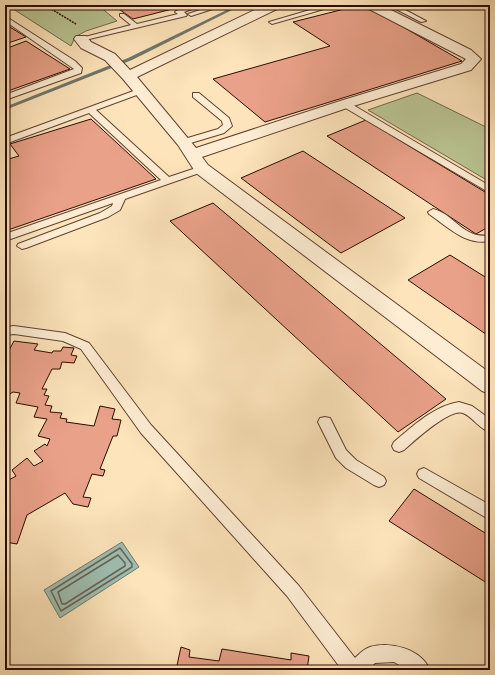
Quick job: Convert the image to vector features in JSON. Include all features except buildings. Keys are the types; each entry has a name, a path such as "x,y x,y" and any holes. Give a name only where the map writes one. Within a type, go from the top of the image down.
{"street":[{"path":"120,68 275,5"},
{"path":"197,162 345,104 466,67 474,59 466,53 371,5"},
{"path":"81,39 86,45 110,57 184,142 197,162 490,385"}],"lane":[{"path":"184,16 178,12 200,5"},
{"path":"81,39 184,16 222,5"},
{"path":"272,22 336,5"},
{"path":"391,5 423,22"},
{"path":"122,15 137,27"},
{"path":"5,18 78,68 75,73 5,98"},
{"path":"5,141 139,91"},
{"path":"184,142 221,131 228,126 226,120 196,95"},
{"path":"345,104 490,190"},
{"path":"90,109 167,181"},
{"path":"5,238 167,181 197,162"},
{"path":"22,246 104,215 116,208 120,200 118,198"},
{"path":"432,212 471,237 479,240 490,238"},
{"path":"5,332 14,330 65,337 85,346 146,429 293,591 354,670 371,655 396,653 419,667 421,670"},
{"path":"399,446 446,410 458,407 470,411 490,427"},
{"path":"325,422 341,454 351,464 380,481"},
{"path":"424,474 490,513"}],"path":[{"path":"44,5 96,36"}],"green space":[{"path":"7,5 98,5 117,21 86,31 75,37 71,46"},
{"path":"417,93 490,129 490,182 368,110"}],"water":[{"path":"122,542 139,567 60,618 44,590"}],"waterway":[{"path":"5,109 130,59 240,5"}]}
